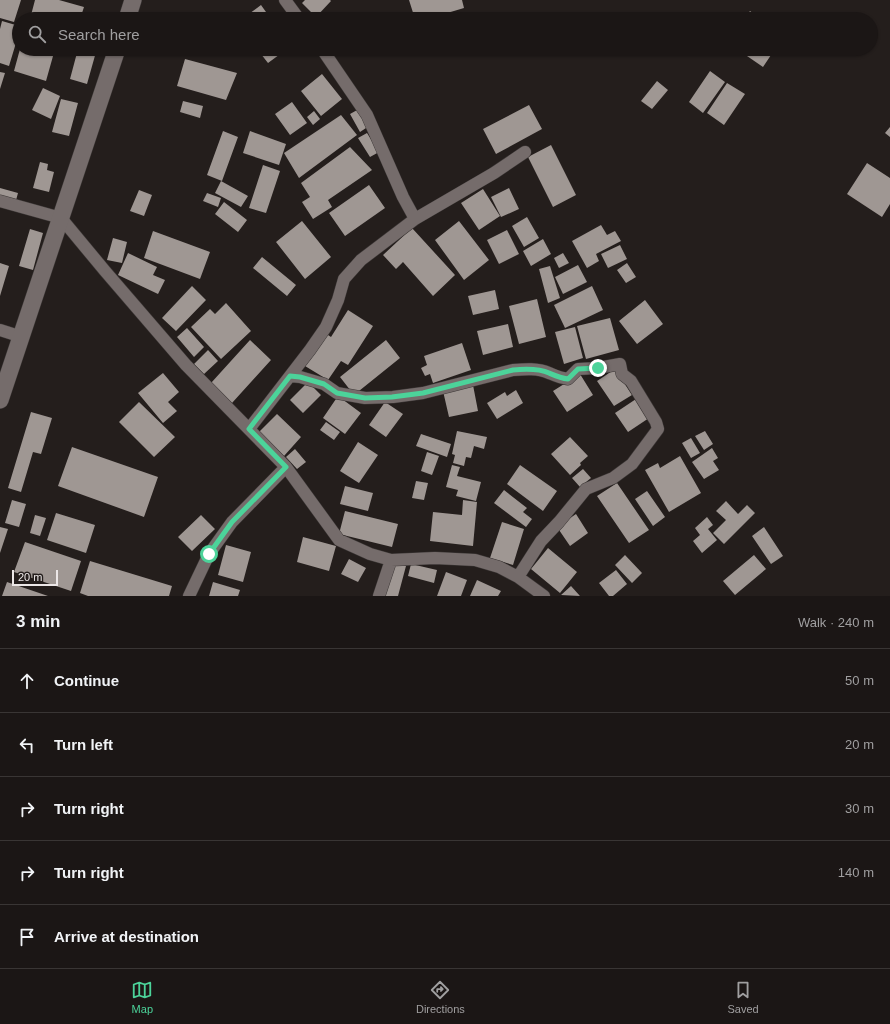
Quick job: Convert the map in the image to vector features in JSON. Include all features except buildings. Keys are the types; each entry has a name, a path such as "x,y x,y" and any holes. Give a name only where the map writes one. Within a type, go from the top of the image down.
{"main road":[{"path":"129,12 133,0"},
{"path":"0,400 115,56"}],"street":[{"path":"285,0 294,12"},
{"path":"327,56 367,115 403,196 415,219"},
{"path":"249,429 326,327 338,300 344,279 361,260 415,219 494,174 525,152"},
{"path":"0,201 61,218 186,365 286,467 339,540 370,554 391,560 435,558 475,560 499,567 518,577 541,595"},
{"path":"0,330 22,336"},
{"path":"290,376 300,377 324,384 337,393 365,398 392,397 423,393 513,370 528,369 548,372 558,378 568,379 578,369 598,368 620,364 622,374 631,381 656,422 658,429 632,464 613,478 586,489 541,541 518,577"},
{"path":"189,596 209,554 232,522 286,467"},
{"path":"379,596 391,560"}],"route":[{"path":"209,554 232,522 286,467 249,429 290,376 300,377 324,384 337,393 365,398 392,397 423,393 513,370 528,369 548,372 558,378 568,379 578,369 598,368"}]}
